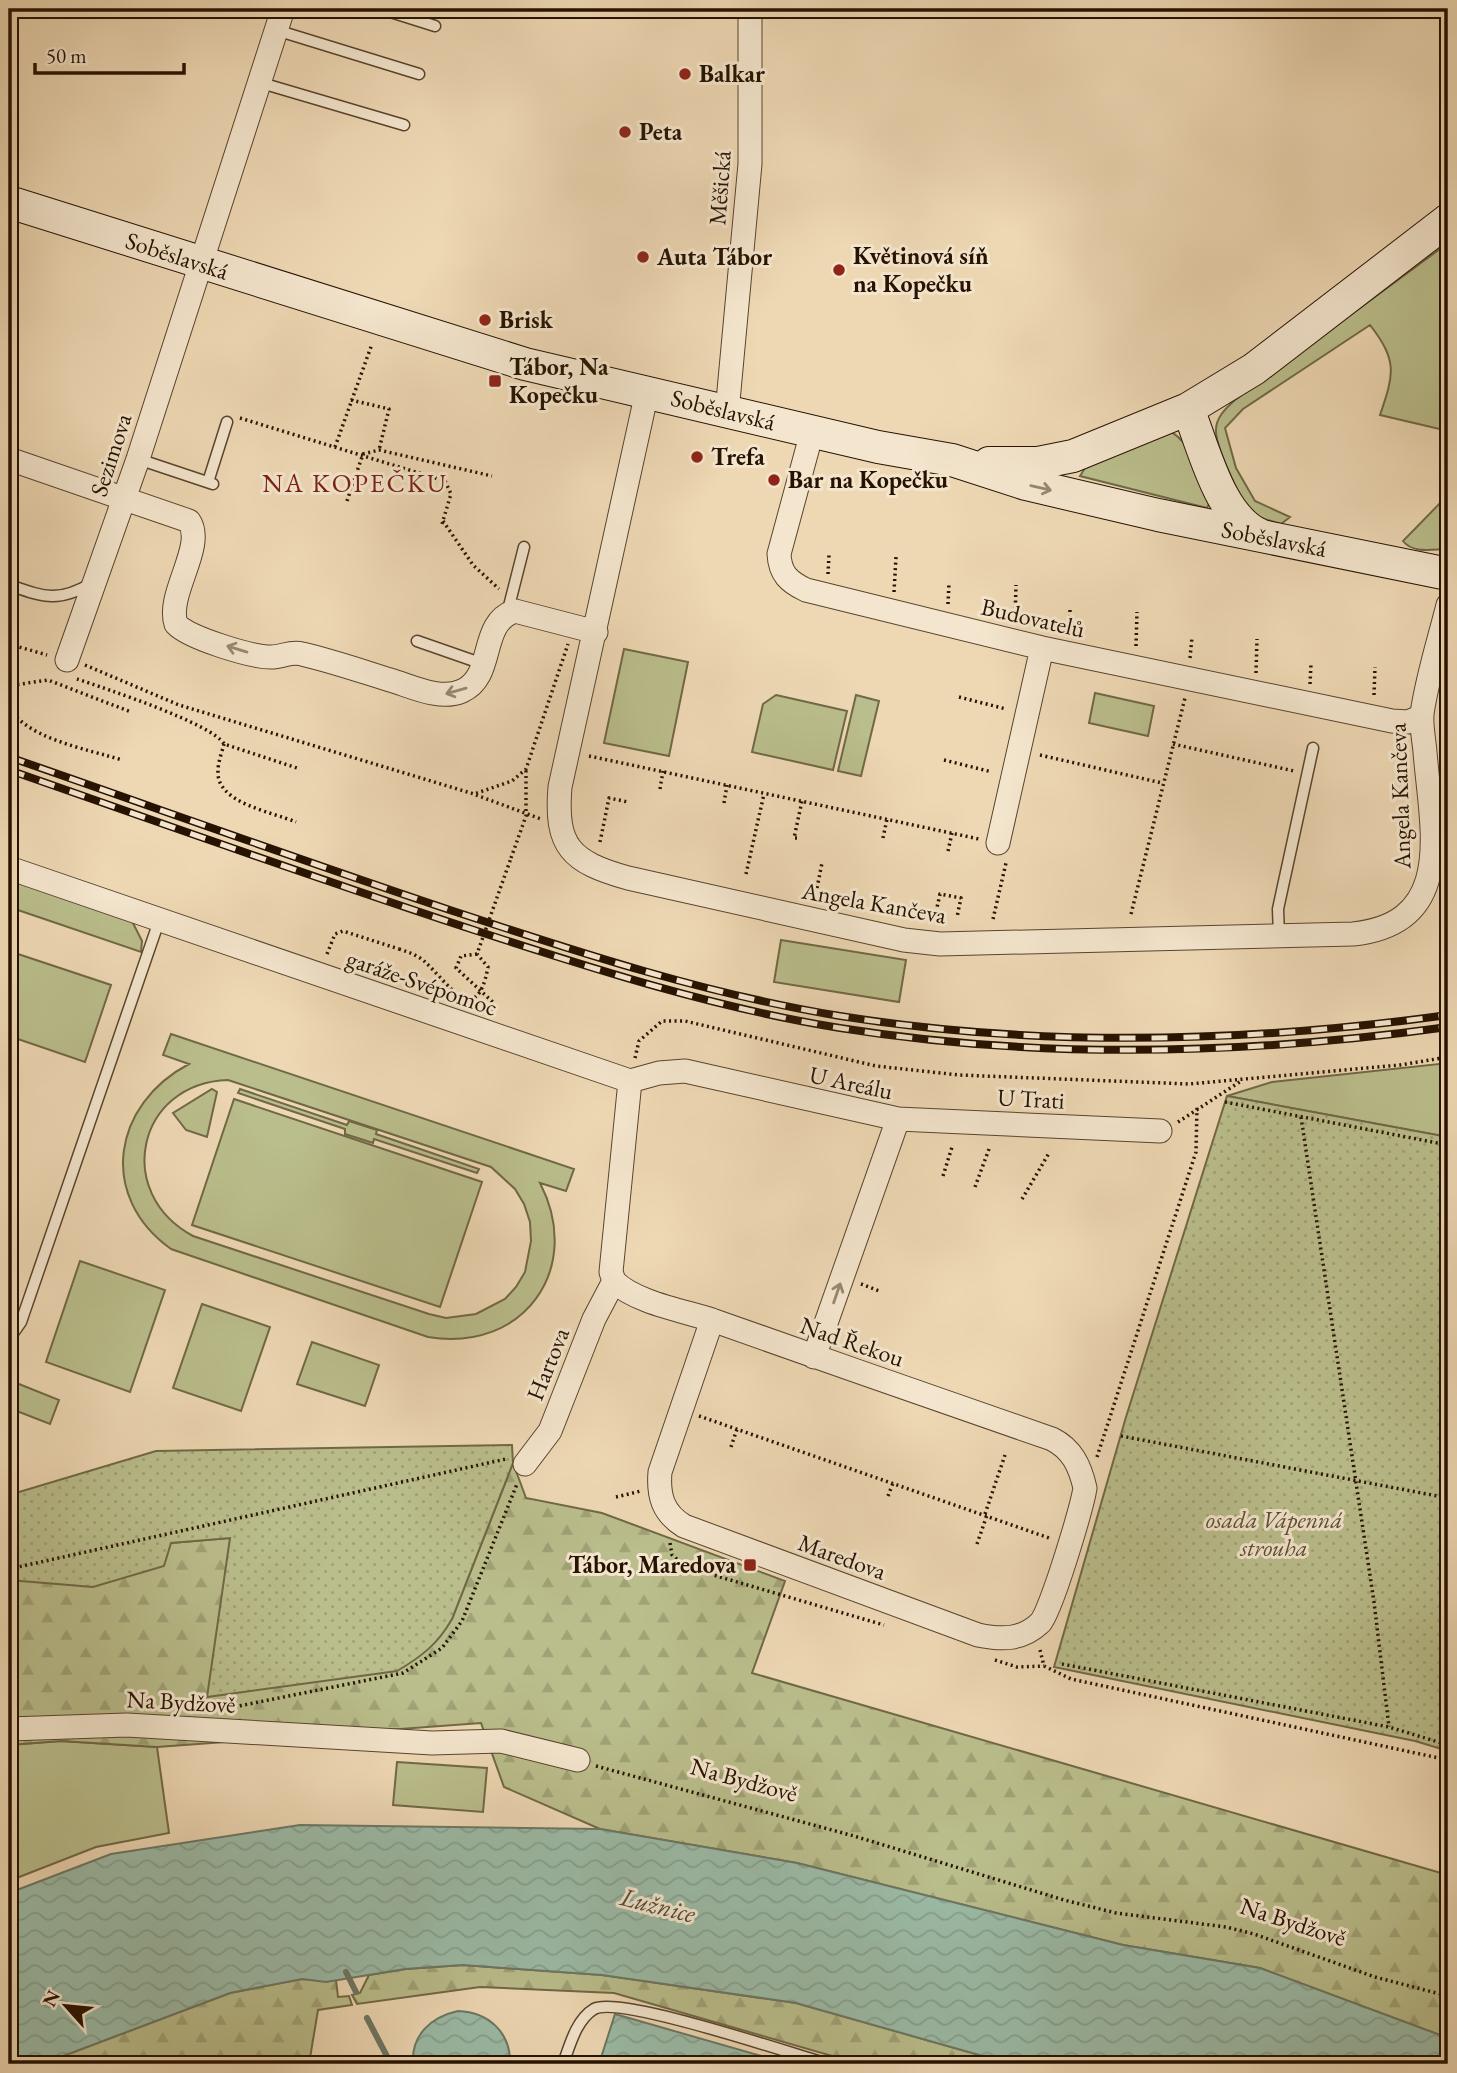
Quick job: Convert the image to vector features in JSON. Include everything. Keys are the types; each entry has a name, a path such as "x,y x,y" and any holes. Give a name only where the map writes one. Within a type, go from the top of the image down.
{"main road":[{"name":"Soběslavská","path":"9,202 198,264 525,364 812,432 952,460 1026,484 1448,574"},
{"path":"952,460 1020,463 1053,461 1090,451 1188,409 1254,369 1448,220"},
{"path":"1188,409 1231,512 1241,524 1265,537"}],"street":[{"name":"Měšická","path":"727,412 750,163 750,9"},
{"name":"Sezimova","path":"70,665 94,582 138,459 198,264 279,19"},
{"name":"Angela Kančeva","path":"647,392 560,787 558,817 563,837 573,852 611,873 904,940 940,944 1353,934 1381,930 1403,919 1421,899 1429,881 1433,849 1422,716 1448,605"},
{"name":"Budovatelů","path":"812,432 779,554 779,567 786,578 806,590 1042,648 1190,671 1392,721 1408,722 1422,716"},
{"path":"9,459 183,517 191,524 194,535 173,616 176,624 187,632 261,656 299,653 453,695 471,685 483,664 506,603 515,611 596,632"},
{"path":"998,843 1042,648"},
{"name":"garáže-Svépomoc","path":"9,868 630,1081"},
{"name":"U Areálu","path":"630,1081 659,1073 685,1071 898,1119 814,1357"},
{"path":"614,1280 611,1272 630,1081"},
{"name":"U Trati","path":"898,1119 1160,1131"},
{"name":"Nad Řekou","path":"614,1280 630,1293 1052,1438 1072,1455 1085,1488"},
{"name":"Hartova","path":"528,1461 550,1431 594,1319 614,1280"},
{"name":"Maredova","path":"712,1321 660,1472 660,1496 666,1511 684,1526 978,1635 998,1639 1022,1635 1043,1620"},
{"path":"1043,1620 1085,1488"},
{"name":"Na Bydžově","path":"9,1729 127,1725 432,1743 501,1741 578,1760"}],"lane":[{"path":"381,9 435,26"},
{"path":"279,19 419,74"},
{"path":"258,82 404,125"},
{"path":"138,459 210,483 228,422"},
{"path":"506,603 524,547"},
{"path":"9,585 55,598 77,592 94,582"},
{"path":"417,641 483,664"},
{"path":"1279,936 1278,909 1313,748"},
{"path":"9,1339 21,1322 159,921"},
{"path":"564,2064 582,2021 593,2010 607,2005 669,2018 828,2064"}],"path":[{"path":"335,447 372,344"},
{"path":"351,400 389,409 379,450"},
{"path":"228,422 236,416 445,481 451,494 442,523 506,603"},
{"path":"347,501 363,456 379,450 492,476"},
{"path":"828,583 829,555"},
{"path":"894,598 896,557"},
{"path":"947,609 949,583"},
{"path":"1014,624 1016,585"},
{"path":"1069,636 1070,610"},
{"path":"1135,651 1137,612"},
{"path":"477,954 526,816 526,769 572,627"},
{"path":"1131,914 1190,671 1192,637"},
{"path":"1255,678 1257,639"},
{"path":"9,644 179,705 315,748 352,754 474,794 526,816 540,819 558,817"},
{"path":"1309,690 1311,664"},
{"path":"70,665 221,737 224,744 218,771 220,786 229,796 296,822"},
{"path":"1373,704 1375,667"},
{"path":"9,697 14,685 48,681 131,712"},
{"path":"959,697 1006,709"},
{"path":"9,703 12,716 28,729 122,760"},
{"path":"224,744 300,769"},
{"path":"1173,744 1307,774"},
{"path":"570,751 998,843"},
{"path":"1031,753 1163,783"},
{"path":"944,761 992,772"},
{"path":"474,794 512,781 526,769"},
{"path":"660,789 663,771"},
{"path":"724,803 727,785"},
{"path":"746,874 764,793"},
{"path":"600,842 609,798 628,802"},
{"path":"797,838 794,838 802,802"},
{"path":"883,838 887,819"},
{"path":"948,851 952,833"},
{"path":"817,888 822,863"},
{"path":"936,912 940,894 961,898 957,917"},
{"path":"320,976 332,939 338,932 348,930 425,962 448,988 464,999 478,994 488,970 486,961 477,954 461,956 456,968 484,994 495,1004 492,1014"},
{"path":"630,1081 639,1041 662,1021 685,1021 876,1066 959,1075 1189,1084 1400,1065 1448,1057"},
{"path":"1160,1131 1246,1079"},
{"path":"1225,1102 1448,1145"},
{"path":"1085,1488 1107,1431 1196,1152 1198,1107"},
{"path":"1301,1116 1389,1727"},
{"path":"943,1176 952,1147"},
{"path":"975,1187 989,1149"},
{"path":"1021,1199 1049,1153"},
{"path":"852,1282 879,1291"},
{"path":"693,1414 1063,1543"},
{"path":"730,1447 737,1429"},
{"path":"1121,1436 1448,1498"},
{"path":"977,1544 1005,1455"},
{"path":"9,1569 498,1460 528,1461 462,1621 442,1648 403,1673 222,1710"},
{"path":"888,1496 893,1483"},
{"path":"616,1497 632,1493"},
{"path":"670,1542 672,1555 686,1567 889,1626"},
{"path":"1043,1620 1039,1654 1044,1666"},
{"path":"991,1659 1017,1667 1044,1666 1071,1679 1448,1760"},
{"path":"1062,1664 1389,1727 1448,1745"},
{"name":"Na Bydžově","path":"578,1760 855,1836 1065,1900 1116,1913 1226,1927 1254,1934 1375,1977 1448,1996"}],"green space":[{"path":"1448,243 1448,431 1380,415 1391,368 1385,348 1370,325 1243,409 1225,428 1236,468 1255,501 1290,517 1281,524 1255,515 1237,489 1217,440 1217,422 1222,414 1235,400"},
{"path":"1165,429 1182,440 1194,459 1212,498 1207,508 1080,476 1085,468"},
{"path":"1448,495 1448,549 1424,550 1407,545 1403,541"},
{"path":"624,649 688,662 669,756 604,743"},
{"path":"1095,693 1154,706 1148,736 1089,723"},
{"path":"776,695 847,711 833,770 752,752 763,704"},
{"path":"856,695 879,701 861,776 838,771"},
{"path":"9,878 132,921 142,941 141,952 9,907"},
{"path":"781,940 906,960 899,1002 774,982"},
{"path":"9,951 111,985 85,1062 9,1036"},
{"path":"171,1034 574,1169 566,1191 540,1183 552,1215 555,1245 549,1273 536,1298 517,1318 492,1332 462,1338 428,1337 171,1249 147,1227 132,1203 124,1178 124,1152 130,1126 144,1102 163,1081 189,1064 163,1055","holes":["228,1080 491,1167 515,1189 530,1222 531,1241 525,1272 505,1299 476,1314 446,1318 193,1236 168,1217 152,1194 145,1169 146,1143 156,1119 173,1100 197,1086"]},
{"path":"1448,1063 1448,1137 1227,1096 1272,1082"},
{"path":"212,1089 217,1092 207,1137 186,1130 173,1113"},
{"path":"240,1089 347,1125 349,1121 377,1130 376,1134 479,1169 477,1173 374,1139 373,1143 345,1134 345,1129 238,1093"},
{"name":"osada Vápenná strouha","path":"1227,1096 1448,1137 1448,1751 1415,1741 1054,1667 1126,1417"},
{"path":"234,1099 482,1182 440,1307 192,1225"},
{"path":"80,1261 165,1290 130,1392 46,1362"},
{"path":"202,1304 270,1327 241,1411 173,1388"},
{"path":"312,1342 379,1365 365,1406 297,1384"},
{"path":"9,1380 59,1400 50,1424 9,1408"},
{"path":"512,1445 513,1463 452,1619 428,1649 397,1671 207,1697 230,1538 171,1543 164,1566 93,1587 9,1580 9,1495 156,1451"},
{"path":"513,1463 526,1498 602,1513 785,1581 752,1673 1448,1875 1448,2038 1260,1968 1123,1945 797,1863 600,1829 504,1787 481,1723 157,1747 61,1741 9,1745 9,1580 171,1543 230,1538 452,1619"},
{"path":"61,1741 157,1747 169,1833 96,1847 9,1881 9,1745"},
{"path":"397,1762 487,1768 483,1812 393,1805"},
{"path":"463,1965 602,1975 796,2003 1011,2064 860,2064 614,1993 480,1987 357,2004 352,1995 360,1993 369,1975"},
{"path":"302,1979 336,1980 338,1997 349,1996 352,2005 318,2010 309,2064 42,2064 230,1993"}],"water":[{"name":"Lužnice","path":"300,1825 600,1829 797,1863 1123,1945 1260,1968 1448,2038 1448,2064 1011,2064 796,2003 602,1975 463,1965 405,1969 326,1982 302,1979 230,1993 42,2064 9,2064 9,1893 111,1854"},
{"path":"458,2011 479,2015 496,2026 507,2042 510,2064 413,2064 415,2044 419,2036 431,2023"},
{"path":"615,2014 789,2064 599,2064"}],"waterway":[{"path":"346,1972 356,1992"},
{"path":"367,2018 391,2064"}],"railway":[{"path":"9,757 346,875 553,943 695,985 840,1016 992,1033 1144,1038 1296,1031 1448,1015"},
{"path":"9,770 357,891 564,959 655,986 793,1020 916,1038 992,1045 1144,1050 1296,1043 1448,1027"}],"place":[{"name":"Balkar","path":"685,74"},
{"name":"Peta","path":"625,132"},
{"name":"Auta Tábor","path":"643,257"},
{"name":"Květinová síň na Kopečku","path":"839,270"},
{"name":"Brisk","path":"485,320"},
{"name":"Tábor, Na Kopečku","path":"495,381"},
{"name":"Trefa","path":"697,457"},
{"name":"Bar na Kopečku","path":"774,480"},
{"name":"Tábor, Maredova","path":"750,1565"}],"district":[{"name":"NA KOPEČKU","path":"355,483"}]}
